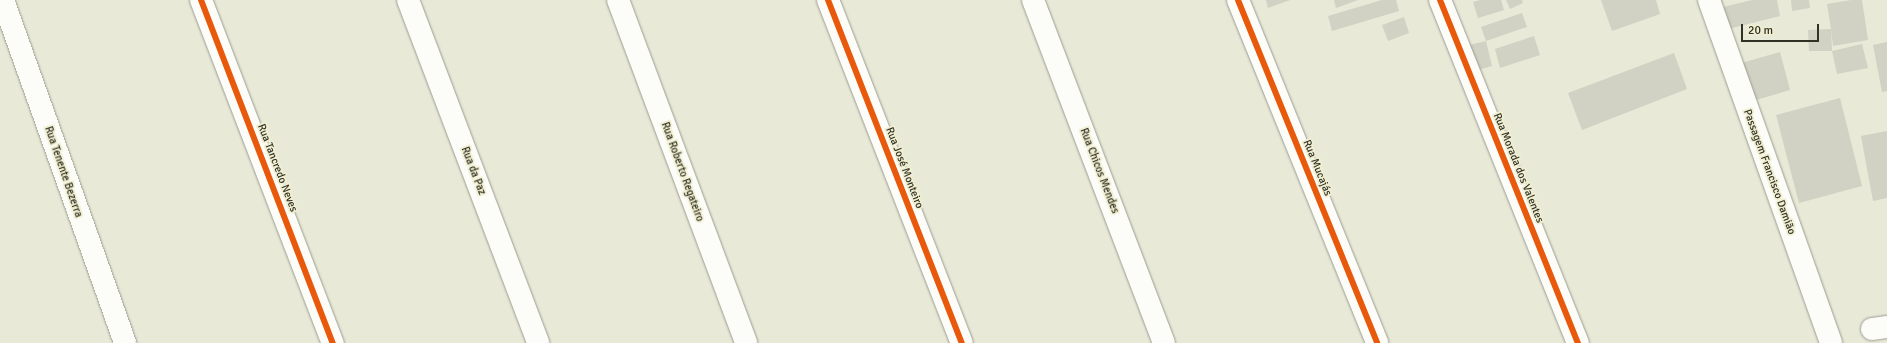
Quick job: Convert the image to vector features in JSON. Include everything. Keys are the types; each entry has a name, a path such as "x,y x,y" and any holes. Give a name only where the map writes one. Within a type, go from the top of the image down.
{"street":[{"name":"Rua Tenente Bezerra","path":"3,0 125,343"},
{"name":"Rua Tancredo Neves","path":"201,0 333,343"},
{"name":"Rua da Paz","path":"408,0 538,343"},
{"name":"Rua Roberto Regateiro","path":"618,0 746,343"},
{"name":"Rua José Monteiro","path":"828,0 962,343"},
{"name":"Rua Chicos Mendes","path":"1034,0 1164,343"},
{"name":"Rua Mucajás","path":"1238,0 1377,343"},
{"name":"Rua Morada dos Valentes","path":"1440,0 1578,343"},
{"name":"Passagem Francisco Damião","path":"1709,0 1831,343"}],"building":[{"path":"1266,0 1290,0 1268,8"},
{"path":"1334,0 1358,0 1336,8"},
{"path":"1382,0 1396,0 1399,11 1332,31 1328,16"},
{"path":"1480,0 1501,0 1504,10 1478,18 1473,2"},
{"path":"1506,0 1522,0 1523,3 1510,9"},
{"path":"1601,0 1656,0 1660,14 1612,31"},
{"path":"1752,0 1777,0 1780,16 1724,30 1719,8"},
{"path":"1791,0 1809,0 1810,8 1792,11"},
{"path":"1851,0 1862,0 1868,40 1833,46 1827,4"},
{"path":"1522,13 1527,27 1486,41 1481,27"},
{"path":"1404,17 1409,33 1388,41 1382,25"},
{"path":"1831,29 1832,51 1809,51 1808,30"},
{"path":"1534,36 1540,55 1500,68 1495,49"},
{"path":"1486,41 1492,66 1475,71 1469,45"},
{"path":"1887,42 1887,91 1882,92 1873,45"},
{"path":"1862,44 1868,68 1837,74 1832,51"},
{"path":"1780,52 1790,90 1749,102 1738,64"},
{"path":"1674,53 1687,89 1582,130 1568,93"},
{"path":"1840,98 1862,186 1799,203 1776,115"},
{"path":"1887,131 1887,198 1873,201 1861,136"}],"cycle path":[{"path":"201,0 333,343"},
{"path":"828,0 962,343"},
{"path":"1238,0 1377,343"},
{"path":"1440,0 1578,343"}]}
